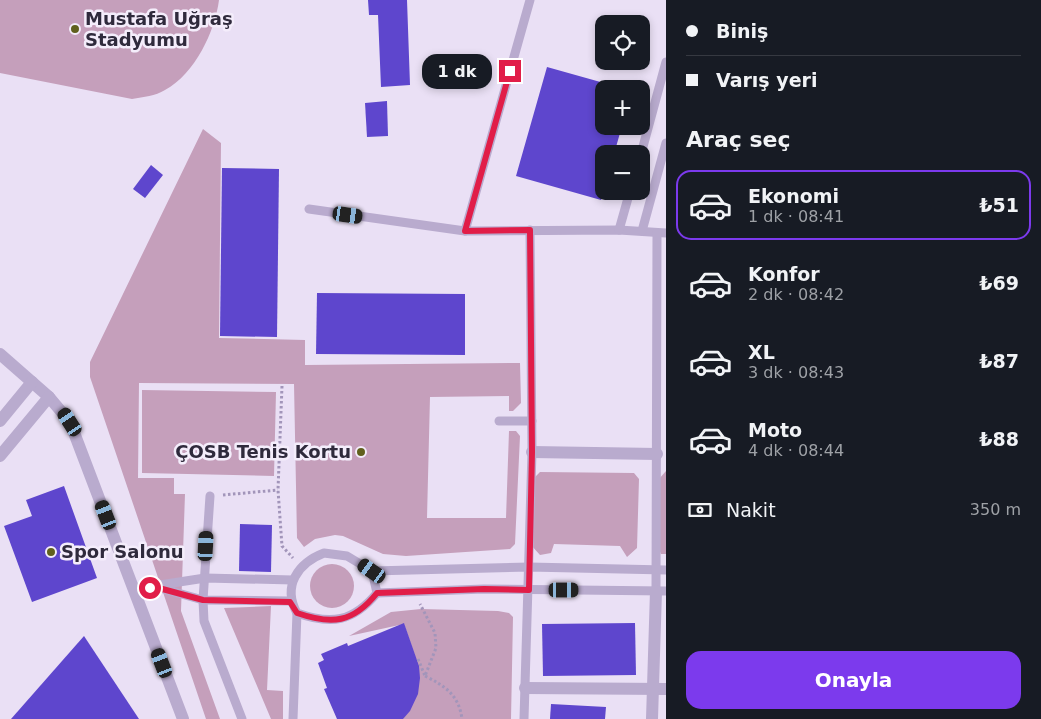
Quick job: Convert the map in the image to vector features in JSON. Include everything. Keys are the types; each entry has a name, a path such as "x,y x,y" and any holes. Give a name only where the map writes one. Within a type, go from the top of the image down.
{"street":[{"path":"0,354 64,411 70,422 183,719"},
{"path":"0,421 32,382"},
{"path":"0,456 49,397"},
{"path":"532,452 657,454"},
{"path":"652,719 660,689 661,591"},
{"path":"525,688 660,689"}],"lane":[{"path":"465,231 530,0"},
{"path":"643,145 666,62"},
{"path":"642,232 666,143"},
{"path":"619,230 627,200"},
{"path":"297,613 332,622 342,619 368,604 377,593 484,589 661,591 656,570 661,233 619,230 465,231 309,209"},
{"path":"524,719 532,452 530,230"},
{"path":"499,422 532,421"},
{"path":"210,496 204,578 204,621 242,719"},
{"path":"293,719 297,613 290,602 292,580 302,567 313,558 324,553 337,553 360,562 372,571 529,567 666,570"},
{"path":"372,571 377,593"},
{"path":"134,589 204,578 292,580"},
{"path":"155,587 203,600 290,602"}],"path":[{"path":"282,386 278,490 282,546 302,567"},
{"path":"210,496 278,490"},
{"path":"417,602 422,606 434,633 436,648 425,676"},
{"path":"418,660 425,676 448,688 456,699 462,719"}],"shaded area":[{"path":"0,0 219,0 208,38 202,51 186,74 161,92 132,99 0,73"},
{"path":"203,129 221,143 219,338 305,340 305,365 520,363 521,403 513,411 509,411 509,396 430,397 427,518 506,518 509,431 516,431 520,436 515,544 510,549 406,556 383,554 343,536 335,535 315,539 304,547 297,538 294,384 139,383 138,478 174,478 174,494 185,494 181,611 220,719 206,719 90,377 90,362"},
{"path":"142,390 276,392 274,476 142,473"},
{"path":"666,471 666,554 661,554 658,547 659,479"},
{"path":"540,472 634,473 639,479 637,548 627,557 620,546 554,544 551,553 540,555 531,545 534,478"},
{"path":"332,564 344,568 350,574 354,586 350,598 344,604 332,608 320,604 314,598 310,586 314,574 320,568"},
{"path":"271,606 267,690 283,691 283,719 271,719 224,608"},
{"path":"421,609 498,611 509,613 513,617 511,719 403,719 415,656 404,624 349,636 391,612"}],"building":[{"path":"368,0 407,0 410,85 381,87 378,15 369,15"},
{"path":"547,67 595,80 595,135 619,135 617,145 595,145 595,198 516,176"},
{"path":"387,101 388,136 367,137 365,103"},
{"path":"151,165 163,175 145,198 133,189"},
{"path":"222,168 279,169 277,337 220,336"},
{"path":"317,293 465,294 465,355 316,354"},
{"name":"Spor Salonu","path":"64,486 97,578 32,602 4,526 32,516 26,500"},
{"path":"240,524 272,525 271,572 239,571"},
{"path":"404,623 419,666 420,678 418,694 410,711 403,719 337,719 324,689 327,688 318,663 324,660 321,654 347,643 348,646"},
{"path":"635,623 636,675 543,676 542,624"},
{"path":"84,636 139,719 11,719"},
{"path":"551,704 606,707 605,719 550,719"}],"place":[{"name":"Mustafa Uğraş Stadyumu","path":"75,29"},
{"name":"ÇOSB Tenis Kortu","path":"361,452"},
{"name":"Spor Salonu","path":"51,552"}],"route":[{"path":"150,588 155,587 203,600 230,599 290,602 297,613 332,622 342,619 368,604 377,593 484,589 529,590 532,452 530,230 465,231 510,71"}]}
